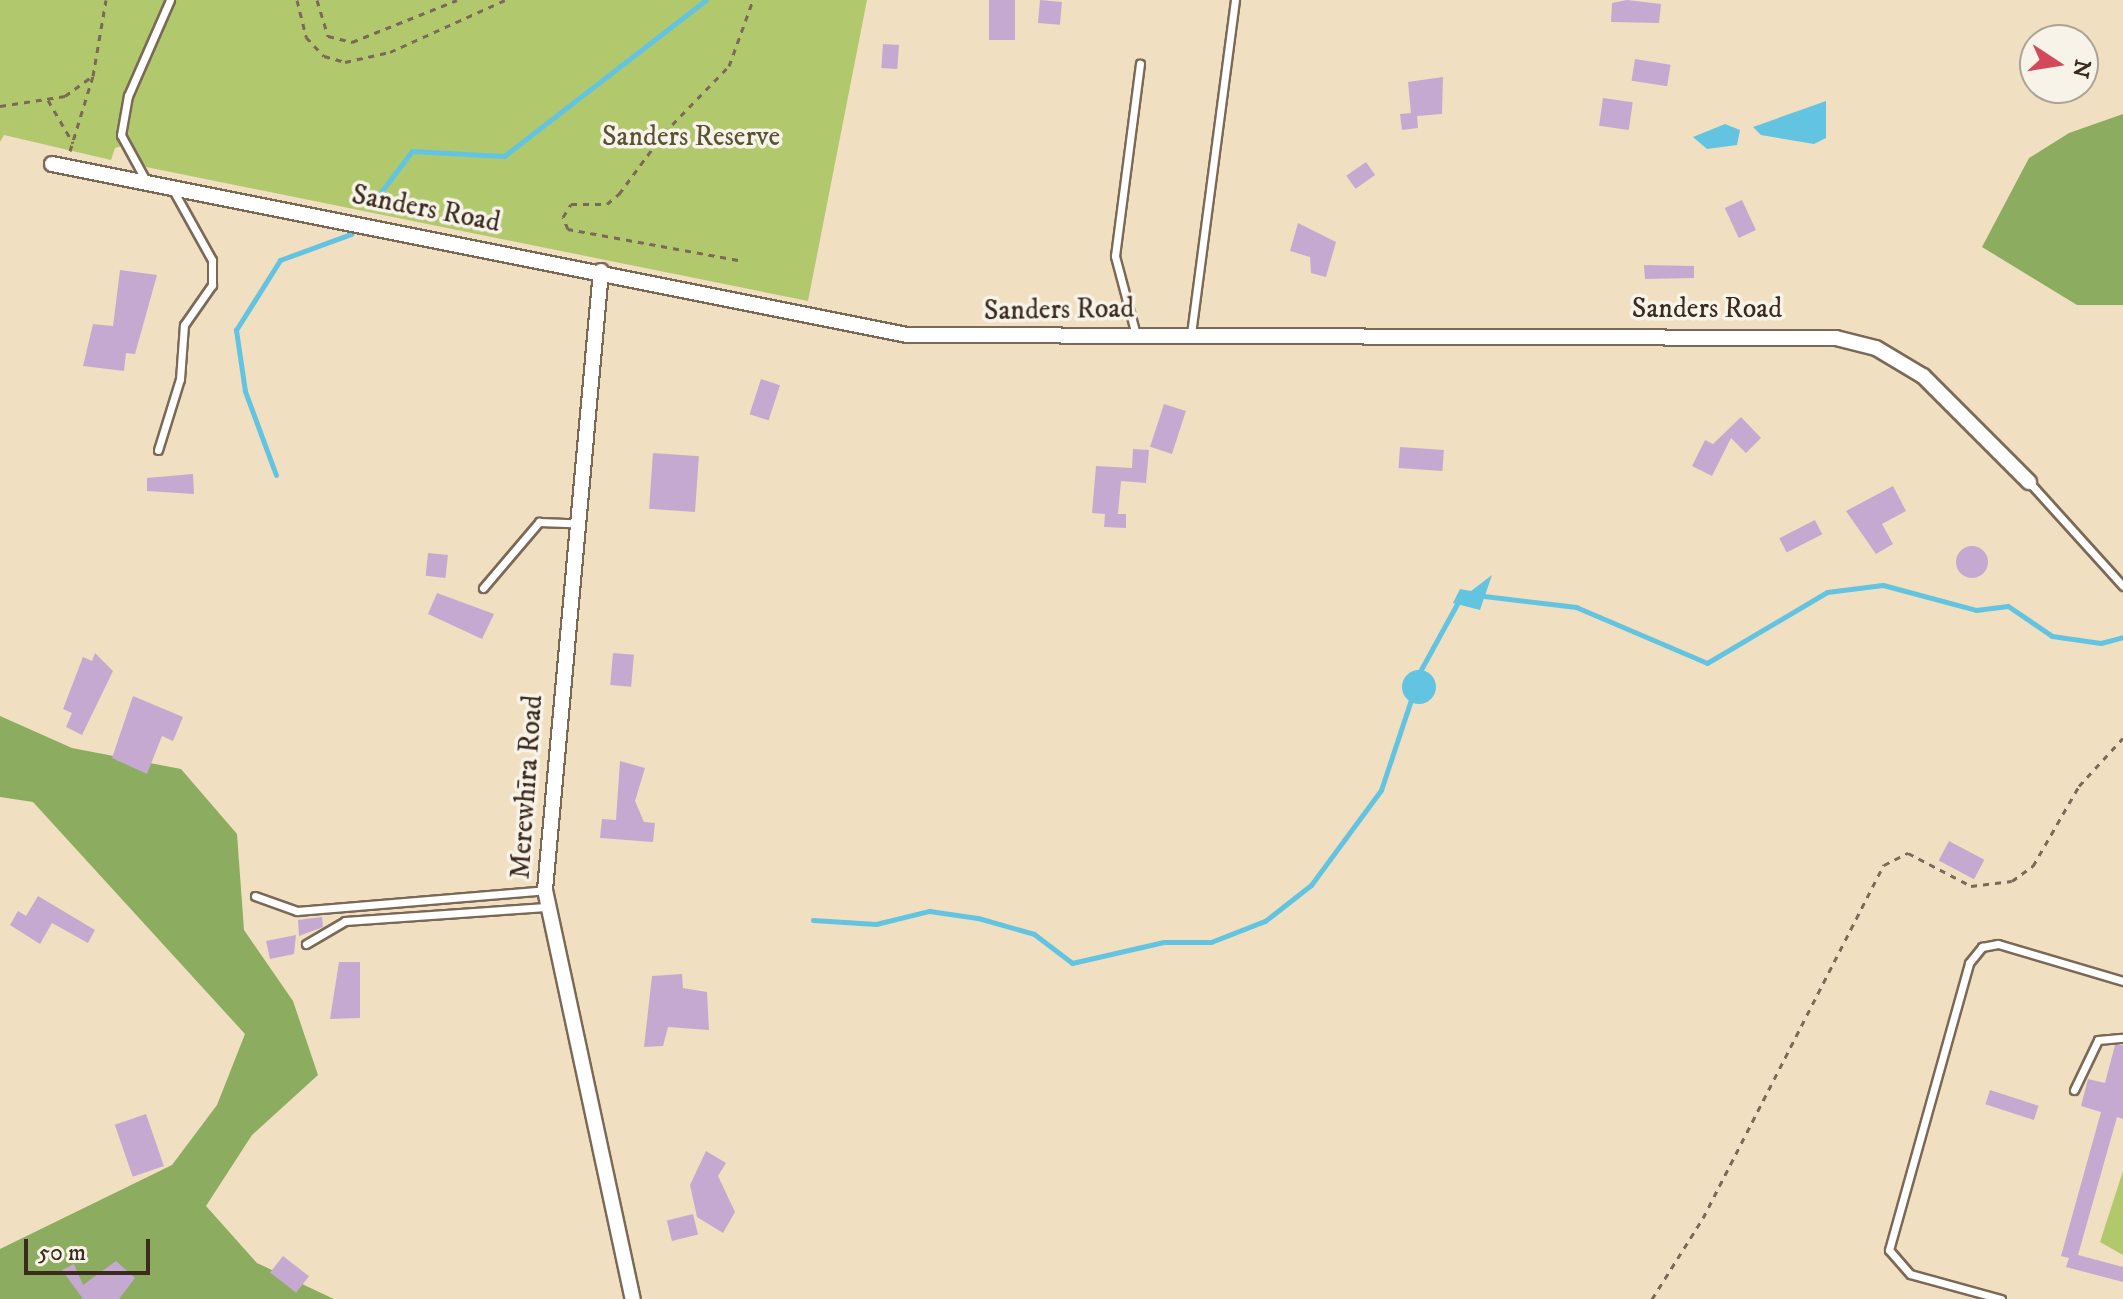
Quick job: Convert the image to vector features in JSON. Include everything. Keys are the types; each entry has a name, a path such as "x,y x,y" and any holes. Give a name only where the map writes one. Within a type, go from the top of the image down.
{"street":[{"name":"Sanders Road","path":"52,164 169,183 907,335 1836,338 1876,348 1923,376 2029,482"},
{"name":"Merewhīra Road","path":"601,271 573,523 545,890 546,907 633,1299"}],"lane":[{"path":"145,179 121,135 128,96 170,0"},
{"path":"1191,334 1235,0"},
{"path":"1136,335 1115,256 1140,64"},
{"path":"158,450 180,379 184,325 212,285 212,260 169,183"},
{"path":"2029,482 2123,586"},
{"path":"483,588 539,522 573,523"},
{"path":"255,896 297,911 545,890"},
{"path":"306,944 345,921 546,907"},
{"path":"2001,1299 1910,1274 1889,1250 1966,972 1982,947 1998,944 2123,981"},
{"path":"2074,1090 2098,1040 2123,1038"}],"path":[{"path":"67,167 93,76 106,0"},
{"path":"297,0 306,37 324,56 345,62 390,52 505,0"},
{"path":"317,0 328,36 352,42 457,0"},
{"path":"738,260 568,229 563,217 571,204 607,204 619,194 664,133 729,66 753,0"},
{"path":"0,106 48,100 73,93 93,76"},
{"path":"48,100 73,143"},
{"path":"1652,1299 1703,1218 1884,865 1908,853 1971,886 2012,881 2033,866 2079,786 2123,738"}],"green space":[{"name":"Sanders Reserve","path":"0,0 867,0 808,301 146,167 129,144 115,148 111,160 4,135 0,142"},
{"path":"2123,114 2123,305 2077,305 1982,247 2029,158 2069,133"},
{"path":"0,716 72,748 181,769 237,834 244,930 293,1001 318,1075 252,1135 206,1206 257,1263 334,1299 0,1299 0,1249 172,1165 217,1105 245,1034 33,802 0,797"},
{"path":"2123,1171 2123,1255 2100,1242"}],"water":[{"path":"1826,101 1826,138 1814,144 1761,135 1753,127"},
{"path":"1725,124 1740,130 1737,145 1707,149 1693,137"},
{"path":"1492,575 1480,610 1453,603 1460,589 1471,591"},
{"path":"1419,670 1431,675 1436,687 1431,699 1419,704 1407,699 1402,687 1407,675"}],"building":[{"path":"989,0 1015,0 1015,40 989,40"},
{"path":"1040,0 1062,2 1060,25 1038,23"},
{"path":"1627,0 1661,4 1659,23 1611,22 1612,3"},
{"path":"883,44 899,45 897,69 881,68"},
{"path":"1635,59 1671,65 1667,86 1632,81"},
{"path":"1443,77 1442,114 1417,116 1418,128 1402,130 1400,114 1411,113 1408,82"},
{"path":"1603,98 1633,102 1629,130 1599,126"},
{"path":"1366,162 1375,175 1356,189 1346,176"},
{"path":"1742,200 1756,230 1739,238 1725,208"},
{"path":"1298,223 1336,242 1326,277 1311,273 1310,257 1290,251"},
{"path":"1644,265 1694,266 1694,278 1645,279"},
{"path":"120,270 157,275 135,354 126,353 124,371 83,366 93,324 113,326"},
{"path":"761,379 780,385 769,420 750,414"},
{"path":"1164,404 1186,411 1172,454 1150,447"},
{"path":"1741,417 1761,438 1746,453 1731,438 1712,476 1692,466 1705,440 1713,444"},
{"path":"1400,447 1444,450 1442,471 1399,468"},
{"path":"1133,449 1149,450 1146,483 1121,481 1118,514 1126,514 1126,528 1104,527 1105,514 1092,513 1096,466 1132,468"},
{"path":"653,453 699,456 695,512 649,509"},
{"path":"193,474 194,494 147,491 147,478"},
{"path":"1893,486 1906,511 1882,524 1893,544 1876,554 1846,511"},
{"path":"1815,520 1822,534 1787,552 1779,538"},
{"path":"1972,546 1984,550 1988,562 1984,574 1972,578 1960,574 1956,562 1960,550"},
{"path":"428,553 448,555 445,578 426,576"},
{"path":"437,593 494,614 482,639 428,614"},
{"path":"95,653 113,671 82,735 66,727 72,713 63,709 83,657 92,661"},
{"path":"613,653 634,655 631,687 610,685"},
{"path":"133,696 183,717 173,741 162,736 147,774 112,758"},
{"path":"620,761 645,768 635,801 644,822 655,823 653,842 600,838 602,819 616,820"},
{"path":"1949,841 1984,860 1974,879 1939,860"},
{"path":"38,896 95,930 88,943 52,923 40,944 10,925 18,911 26,916"},
{"path":"322,917 323,927 299,936 298,920"},
{"path":"296,935 294,954 270,959 266,941"},
{"path":"339,962 360,962 360,1018 330,1019"},
{"path":"682,974 683,988 707,992 709,1030 668,1027 663,1046 644,1047 652,976"},
{"path":"2115,1045 2123,1045 2123,1119 2117,1117 2078,1255 2123,1267 2123,1282 2066,1267 2069,1258 2061,1256 2101,1112 2081,1106 2088,1079 2105,1083"},
{"path":"1990,1090 2039,1106 2034,1120 1985,1104"},
{"path":"146,1114 164,1166 133,1177 115,1125"},
{"path":"706,1151 726,1163 718,1176 735,1212 723,1233 697,1217 690,1185"},
{"path":"693,1214 698,1234 672,1241 667,1221"},
{"path":"283,1256 309,1276 296,1293 270,1273"},
{"path":"116,1261 135,1278 119,1299 83,1299 62,1270 74,1264 83,1285"}],"waterway":[{"path":"375,200 412,151 504,156 706,0"},
{"path":"276,475 245,391 236,330 280,260 351,234"},
{"path":"1484,596 1576,607 1707,663 1827,592 1883,585 1976,610 2008,606 2052,636 2101,643 2123,637"},
{"path":"1418,675 1458,602"},
{"path":"813,920 876,924 929,911 978,918 1034,934 1072,963 1164,942 1211,942 1265,921 1311,885 1381,790 1411,700"}]}
